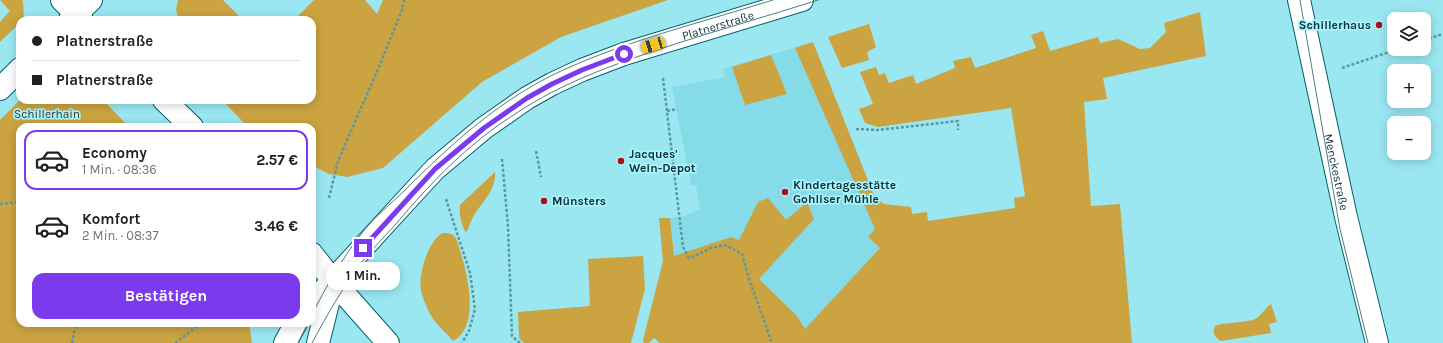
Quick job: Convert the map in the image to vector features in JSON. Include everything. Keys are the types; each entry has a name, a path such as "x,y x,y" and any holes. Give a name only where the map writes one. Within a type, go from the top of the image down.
{"main road":[{"name":"Platnerstraße","path":"316,299 435,169 484,128 527,98 582,70 624,54 802,0"},
{"name":"Menckestraße","path":"1299,0 1346,218 1377,343"},
{"path":"0,89 16,73"},
{"path":"168,104 188,123"},
{"path":"316,259 333,282 388,343"},
{"name":"Platnerstraße","path":"318,343 333,282"},
{"path":"285,343 294,327"}],"path":[{"path":"329,198 338,161 379,67 402,10 404,0"},
{"path":"1431,38 1443,34"},
{"path":"1314,75 1387,53"},
{"path":"663,78 683,247 689,258 711,248 725,245 742,254 749,279 771,340 770,343"},
{"path":"667,111 677,109"},
{"path":"856,129 878,130 958,122 958,130"},
{"path":"536,151 540,177"},
{"path":"502,159 508,226 512,336 520,343"},
{"path":"435,169 470,273 475,309 469,331 462,343"},
{"path":"0,204 16,202"},
{"path":"72,343 75,327"},
{"path":"175,343 197,327"}],"shaded area":[{"name":"Kindertagesstätte Gohliser Mühle","path":"813,42 890,236 806,331 683,343 670,218 685,216 700,209 696,185 691,185 672,87 726,77 722,69"}],"green space":[{"path":"0,0 22,0 24,16 16,16 16,27 0,42 0,22 10,11"},
{"path":"178,0 223,0 239,16 178,16 176,10"},
{"path":"314,0 365,0 377,14 383,0 668,0 561,37 482,82 383,168 347,177 329,174 316,167 316,123 244,123 226,104 316,104 316,16 298,16"},
{"path":"1200,12 1206,56 1103,78 1107,99 1084,102 1091,206 1120,204 1132,343 660,343 654,338 649,343 644,343 643,340 663,261 659,218 670,218 674,256 731,237 739,240 758,202 768,198 786,220 807,202 814,219 759,279 797,316 805,329 880,248 868,237 875,229 795,48 813,42 875,198 884,204 911,207 912,214 927,212 928,221 1015,208 1014,198 1025,196 1011,108 878,127 865,123 859,109 873,104 860,72 876,67 879,75 885,73 889,83 913,75 916,84 955,68 953,61 971,57 975,68 1036,48 1031,35 1043,31 1050,51 1098,37 1100,43 1118,39 1140,49 1150,48 1166,32 1164,23"},
{"path":"869,24 876,47 867,52 869,60 842,68 828,37"},
{"path":"771,55 787,94 745,105 732,67"},
{"name":"Schillerhain","path":"16,104 107,104 125,123 16,123 16,327 250,327 252,343 0,343 0,120"},
{"path":"495,172 495,178 491,190 474,215 466,233 461,219 460,205"},
{"path":"443,233 452,235 457,240 464,263 469,288 470,300 467,325 461,334 453,341 431,316 421,291 420,284 425,259 429,250 433,243"},
{"path":"643,256 645,289 631,343 524,343 519,338 518,312 590,306 588,259"},
{"path":"1271,304 1277,322 1269,324 1271,333 1221,341 1214,335 1215,326 1255,319 1260,316"}],"tram line":[{"path":"316,307 348,253 377,216 441,155 479,123 519,94 541,81 588,59 640,40 773,0"},
{"path":"312,343 342,291 370,252 451,164 498,125 552,92 609,67 687,40 818,0"},
{"path":"1300,0 1340,229 1368,343"},
{"path":"298,343 306,327"}],"place":[{"name":"Schillerhaus","path":"1379,25"},
{"name":"Jacques' Wein-Depot","path":"621,161"},
{"name":"Kindertagesstätte Gohliser Mühle","path":"785,192"},
{"name":"Münsters","path":"544,201"}],"route":[{"path":"363,248 435,169 484,128 527,98 552,84 582,70 624,54"}]}
